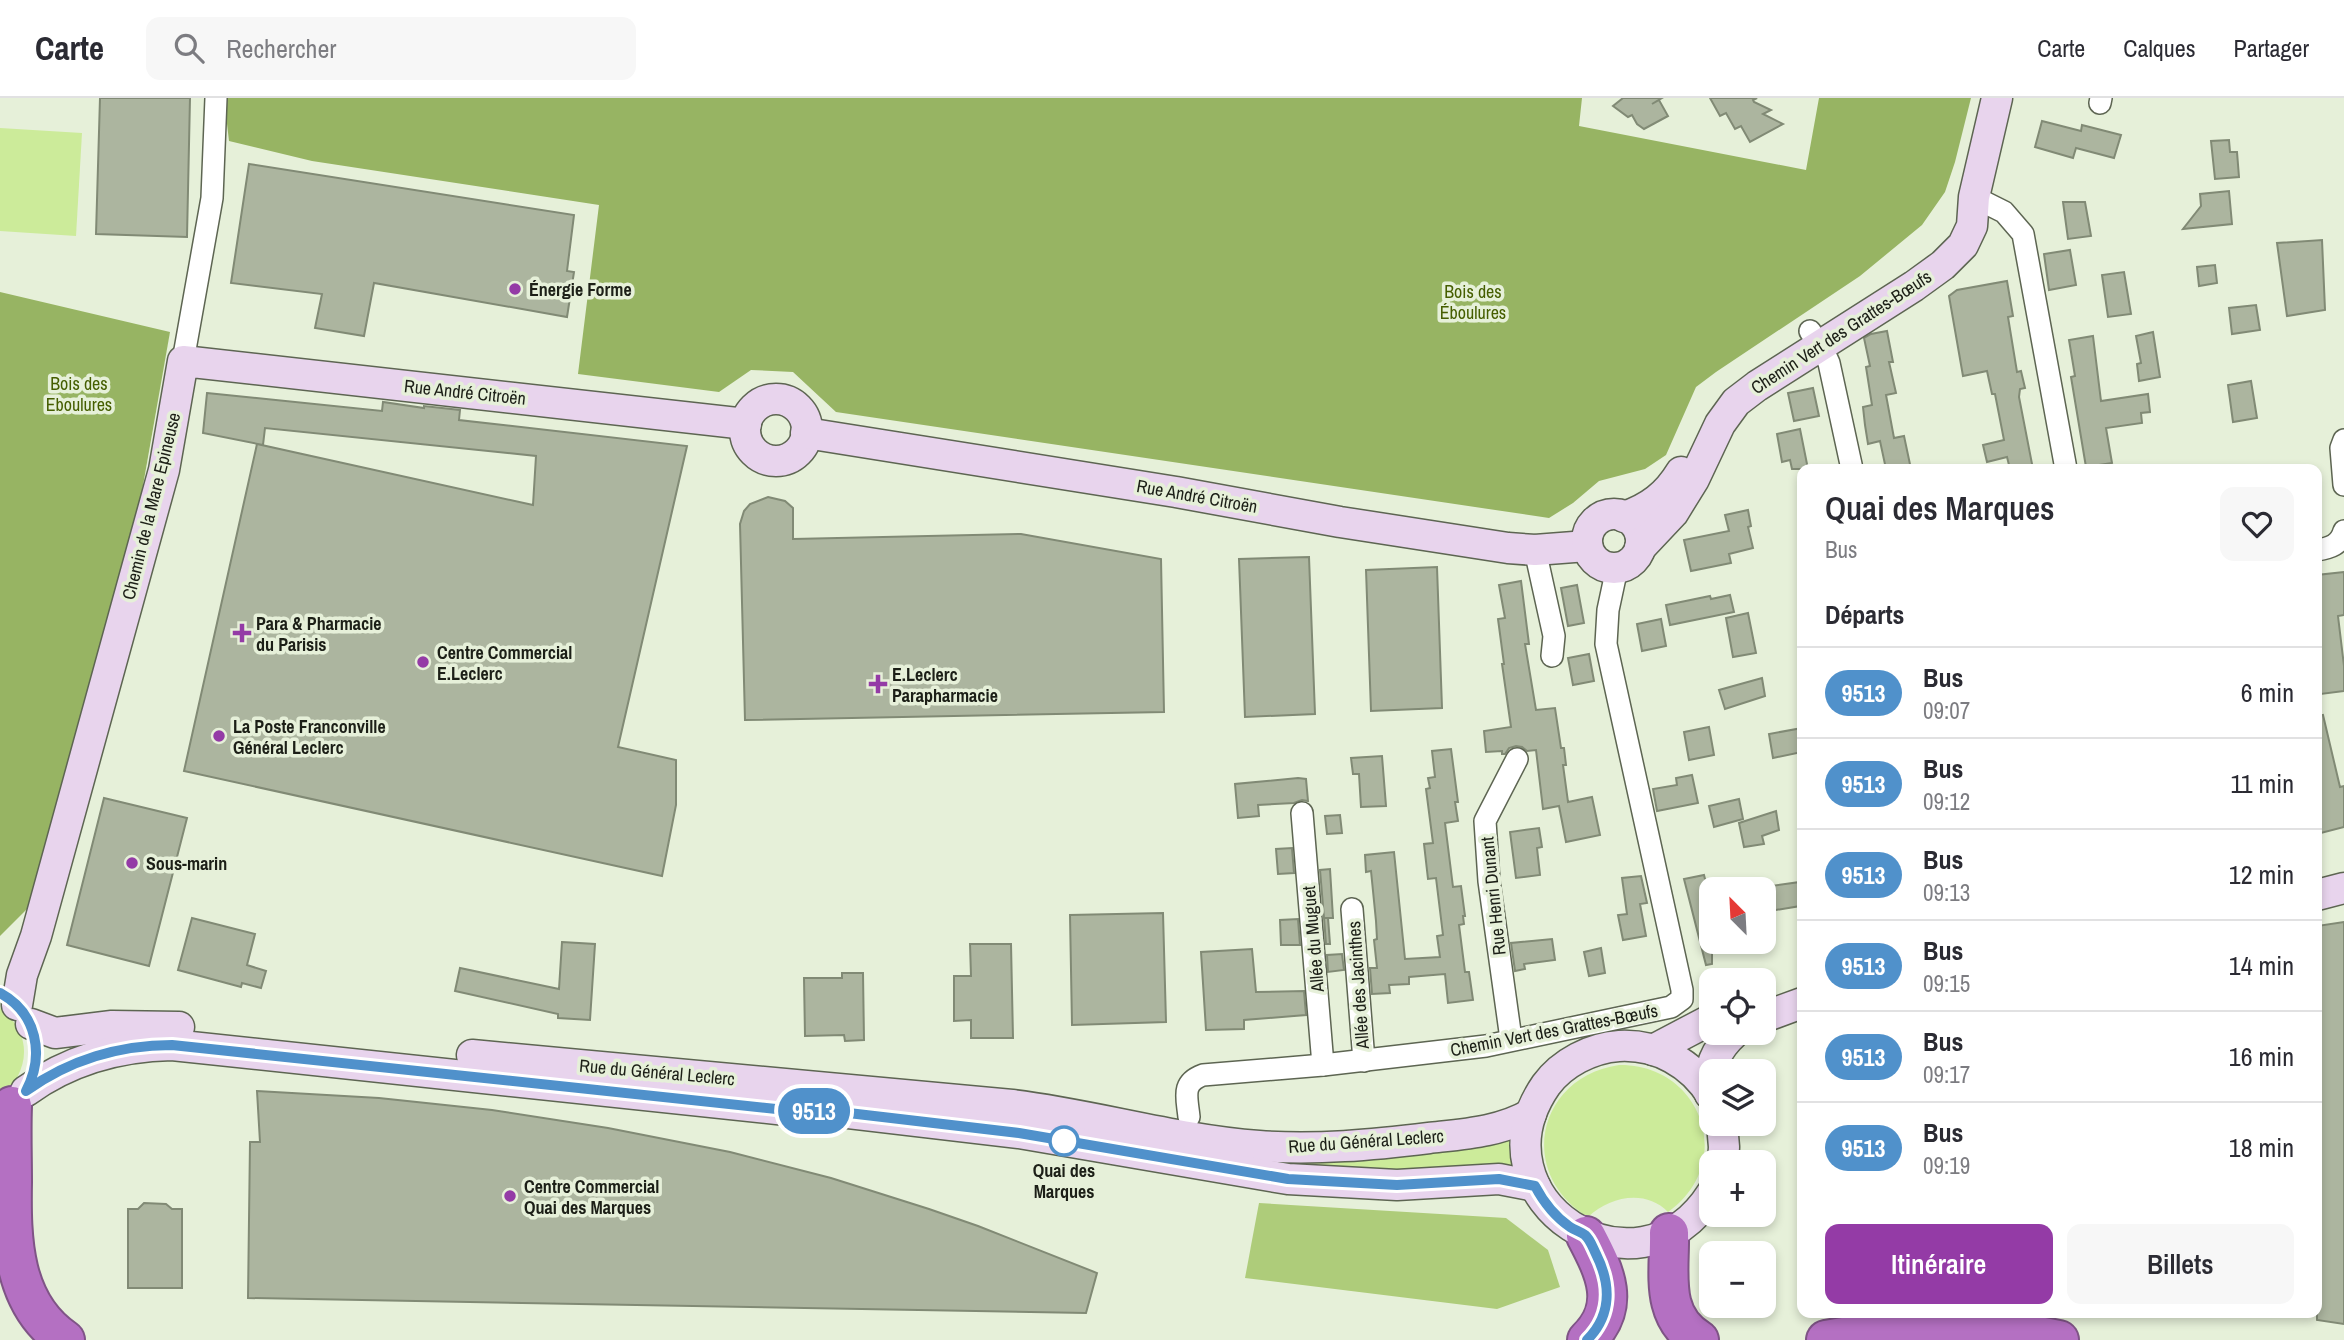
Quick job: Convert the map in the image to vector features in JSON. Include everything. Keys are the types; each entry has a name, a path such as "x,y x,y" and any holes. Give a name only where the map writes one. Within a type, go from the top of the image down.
{"highway":[{"path":"13,1103 12,1224 16,1264 34,1308 46,1325 65,1340"},
{"path":"1669,1233 1668,1280 1671,1305 1683,1327 1699,1340"},
{"path":"1586,1236 1602,1268 1608,1298 1598,1325 1587,1340"},
{"path":"1826,1340 1917,1327 1955,1327 2036,1335 2059,1340"}],"main road":[{"name":"Chemin Vert des Grattes-Bœufs","path":"1640,548 1673,513 1694,479 1711,423 1815,339 1913,286 1963,245 1972,226 1974,197 1997,98"},
{"name":"Rue André Citroën","path":"183,360 746,424"},
{"name":"Chemin de la Mare Epineuse","path":"16,1007 22,975 36,936 164,470 183,360"},
{"path":"776,399 799,409 806,425 806,433 797,452 784,459 771,460 758,455 748,443 746,424 754,409 768,400 776,399"},
{"path":"1624,517 1662,497 1711,423"},
{"name":"Rue André Citroën","path":"806,433 1508,548 1535,550 1587,546"},
{"path":"1610,515 1624,517 1636,526 1640,548 1631,562 1617,568 1604,566 1592,558 1587,546 1589,532 1597,521 1610,515"},
{"path":"2322,894 2344,888"},
{"name":"Chemin de la Mare Epineuse","path":"0,965 19,947 44,907"},
{"path":"1776,993 1797,989"},
{"path":"1776,1013 1797,1005"},
{"path":"13,1103 35,1070 37,1058 35,1035 16,1007"},
{"name":"Rue du Général Leclerc","path":"16,1007 55,1033 112,1026 167,1026 1012,1105 1257,1146 1315,1148 1392,1142 1499,1128 1531,1114"},
{"path":"1653,1050 1699,1027"},
{"name":"Rue du Général Leclerc","path":"13,1103 52,1074 107,1052 135,1046 172,1045 795,1111 840,1112 1019,1133 1288,1179 1397,1185 1499,1179 1535,1186"},
{"path":"1699,1078 1670,1056 1634,1046 1616,1046 1579,1057 1563,1067 1539,1096 1527,1128 1526,1150 1535,1186 1551,1210 1586,1236 1602,1241 1628,1243 1653,1240 1685,1223 1699,1210"}],"street":[{"name":"Chemin de la Mare Epineuse","path":"183,360 212,198 216,98"},
{"path":"1974,197 2004,212 2023,234 2065,464"},
{"path":"1815,339 1829,363 1851,464"},
{"path":"2344,440 2341,447 2344,485"},
{"path":"2322,549 2331,548 2342,538 2344,531"},
{"path":"1535,550 1553,636 1552,656"},
{"name":"Chemin Vert des Grattes-Bœufs","path":"1189,1117 1187,1087 1192,1079 1218,1072 1323,1065 1486,1046 1671,1007 1682,999 1606,644 1607,617 1617,568"},
{"name":"Rue Henri Dunant","path":"1511,1040 1489,881 1485,821 1517,759"},
{"name":"Allée du Muguet","path":"1302,813 1323,1065"},
{"name":"Allée des Jacinthes","path":"1352,909 1364,1061"}],"shaded area":[{"path":"0,128 82,133 76,236 0,231"},
{"path":"0,1008 19,1030 24,1053 17,1077 0,1099"},
{"path":"1619,1065 1648,1069 1671,1081 1689,1098 1699,1118 1699,1136 1703,1136 1704,1150 1699,1150 1699,1172 1689,1192 1668,1212 1649,1200 1628,1198 1607,1204 1588,1217 1565,1199 1551,1177 1545,1153 1546,1129 1554,1107 1569,1088 1591,1073"},
{"path":"1511,1134 1514,1171 1440,1173 1290,1165 1321,1157"},
{"path":"1259,1203 1506,1218 1548,1250 1560,1287 1497,1309 1245,1278"}],"green space":[{"name":"Bois des Éboulures","path":"224,98 1582,98 1579,126 1806,170 1819,98 1971,98 1945,192 1922,225 1860,276 1696,387 1666,455 1645,469 1599,481 1573,503 1549,518 836,412 793,372 751,370 719,392 578,374 599,205 312,161 229,141"},
{"name":"Bois des Eboulures","path":"0,292 170,332 136,525 30,906 0,936"}],"building":[{"path":"100,98 190,98 187,237 96,234"},
{"path":"1623,98 1662,98 1652,104 1659,100 1668,116 1644,129 1632,115 1628,117 1613,106"},
{"path":"1710,98 1757,98 1754,102 1771,110 1763,114 1783,124 1750,142 1741,126 1735,129 1726,113 1720,116"},
{"path":"2042,121 2081,131 2082,125 2121,135 2114,158 2076,148 2073,158 2035,147"},
{"path":"2229,140 2230,152 2237,152 2239,177 2215,179 2211,141"},
{"path":"249,164 574,215 567,271 574,272 567,317 374,283 364,336 315,328 322,294 231,283"},
{"path":"2229,191 2232,224 2183,229 2201,206 2200,194"},
{"path":"2063,202 2085,202 2091,236 2068,239"},
{"path":"2322,240 2325,310 2287,316 2277,243"},
{"path":"2070,250 2076,285 2049,290 2044,254"},
{"path":"2215,265 2217,283 2199,286 2197,267"},
{"path":"2124,272 2131,314 2108,317 2102,275"},
{"path":"2007,281 2013,316 2008,317 2017,372 2021,371 2025,388 2020,389 2019,397 2032,464 2009,464 2007,457 1987,462 1983,445 2004,440 1995,394 1992,394 1987,371 1963,376 1949,296 1957,290"},
{"path":"2256,305 2260,330 2232,334 2229,308"},
{"path":"1887,331 1893,362 1889,362 1896,393 1886,395 1894,438 1904,436 1910,464 1885,464 1880,441 1868,444 1863,407 1872,405 1866,367 1870,366 1864,338"},
{"path":"2153,332 2160,377 2139,381 2137,364 2141,363 2136,336"},
{"path":"2093,336 2101,401 2148,394 2150,412 2141,413 2142,423 2106,428 2112,463 2086,464 2071,377 2075,376 2069,340"},
{"path":"2251,381 2257,418 2233,422 2228,385"},
{"path":"1813,388 1819,416 1794,421 1788,393"},
{"name":"Centre Commercial E.Leclerc","path":"207,393 382,411 383,402 424,406 460,410 459,420 687,446 618,747 676,760 676,805 662,876 184,771 257,444 533,505 536,456 265,428 263,445 203,433"},
{"path":"1800,429 1807,464 1797,464 1797,469 1792,469 1790,460 1782,462 1777,434"},
{"path":"768,497 785,501 793,508 793,539 1021,534 1161,559 1164,712 745,720 740,524 744,511 750,504"},
{"path":"1748,510 1751,526 1748,527 1753,548 1729,554 1731,563 1691,571 1684,540 1729,531 1725,515"},
{"path":"1309,557 1315,714 1245,717 1239,559"},
{"path":"1437,567 1442,708 1371,711 1366,570"},
{"path":"2344,572 2344,615 2338,616 2344,691 2322,694 2322,574"},
{"path":"1521,581 1529,644 1525,644 1536,710 1555,708 1561,748 1564,748 1566,765 1563,765 1568,802 1592,797 1600,835 1566,842 1559,806 1543,809 1536,750 1527,751 1516,746 1509,748 1505,754 1502,754 1502,751 1486,752 1484,731 1511,727 1498,619 1505,618 1499,585"},
{"path":"1577,585 1584,623 1568,626 1561,588"},
{"path":"1730,595 1734,612 1670,625 1666,605"},
{"path":"1748,613 1756,653 1733,657 1726,618"},
{"path":"1661,619 1666,646 1642,651 1637,624"},
{"path":"1589,654 1594,681 1573,685 1568,658"},
{"path":"1762,678 1765,696 1725,709 1719,690"},
{"path":"2322,715 2340,787 2344,786 2344,827 2322,833"},
{"path":"1709,727 1714,755 1689,760 1684,732"},
{"path":"1797,729 1797,753 1773,758 1769,734"},
{"path":"1451,749 1458,821 1445,823 1453,887 1461,886 1465,916 1464,924 1459,925 1465,972 1469,972 1473,1000 1448,1003 1445,974 1409,977 1409,984 1389,985 1390,993 1372,994 1370,968 1377,968 1374,940 1377,939 1371,871 1366,872 1365,855 1394,852 1405,959 1440,957 1437,936 1443,935 1436,878 1428,879 1424,844 1433,843 1426,789 1430,788 1428,778 1435,777 1432,751"},
{"path":"1382,756 1386,806 1361,807 1359,774 1353,774 1351,758"},
{"path":"1692,775 1698,803 1657,811 1653,789 1677,785 1676,778"},
{"path":"1306,779 1308,801 1258,805 1259,816 1238,818 1235,784"},
{"name":"Sous-marin","path":"104,798 187,818 149,966 67,945"},
{"path":"1739,799 1743,819 1714,827 1709,806"},
{"path":"1776,811 1779,830 1762,836 1764,844 1744,847 1739,823"},
{"path":"1340,815 1342,833 1327,834 1325,816"},
{"path":"1539,828 1542,847 1537,848 1540,875 1516,878 1510,832"},
{"path":"1292,848 1294,873 1278,874 1276,849"},
{"path":"1330,869 1333,918 1328,918 1330,944 1326,944 1320,870"},
{"path":"1704,875 1699,877 1699,938 1684,879"},
{"path":"1641,876 1647,903 1640,904 1646,936 1623,940 1618,915 1627,914 1622,878"},
{"path":"1797,882 1797,906 1776,910 1776,885"},
{"path":"1163,913 1166,1022 1072,1025 1070,915"},
{"path":"192,918 255,934 247,965 266,971 261,988 242,983 241,987 178,970"},
{"path":"1298,919 1300,945 1281,945 1280,920"},
{"path":"2344,922 2344,1324 2317,1320 2322,1318 2322,925"},
{"path":"1552,939 1555,960 1524,964 1525,969 1515,971 1511,943"},
{"path":"562,942 595,944 590,1020 558,1018 558,1014 455,991 460,968 559,989"},
{"path":"970,944 1011,944 1013,1038 971,1038 971,1020 954,1021 954,976 971,976"},
{"path":"1601,948 1605,973 1589,976 1584,952"},
{"path":"1252,949 1256,992 1304,991 1306,1015 1244,1020 1244,1029 1206,1030 1201,952"},
{"path":"1342,954 1344,970 1328,972 1327,955"},
{"path":"1703,954 1712,954 1712,964 1706,965"},
{"path":"842,973 863,973 864,1040 845,1041 844,1035 805,1036 804,978 842,978"},
{"name":"Centre Commercial Quai des Marques","path":"257,1091 379,1098 492,1110 608,1128 730,1152 831,1178 929,1209 1097,1273 1086,1313 248,1298 250,1142 260,1142"},
{"path":"144,1203 166,1204 172,1209 182,1209 182,1288 128,1288 128,1209 138,1209"}],"bus line":[{"name":"9513","path":"0,993 25,1014 35,1035 37,1058 32,1080 26,1091 52,1074 107,1052 135,1046 172,1045 795,1111 840,1112 1019,1133 1288,1179 1397,1185 1499,1179 1520,1182 1535,1186 1542,1199 1561,1220 1586,1236 1602,1268 1608,1298 1602,1317 1587,1340"}],"place":[{"name":"Énergie Forme","path":"515,289"},
{"name":"Para & Pharmacie du Parisis","path":"242,633"},
{"name":"Centre Commercial E.Leclerc","path":"423,662"},
{"name":"E.Leclerc Parapharmacie","path":"878,684"},
{"name":"La Poste Franconville Général Leclerc","path":"219,736"},
{"name":"Sous-marin","path":"132,863"},
{"name":"Quai des Marques","path":"1064,1141"},
{"name":"Centre Commercial Quai des Marques","path":"510,1196"}]}
